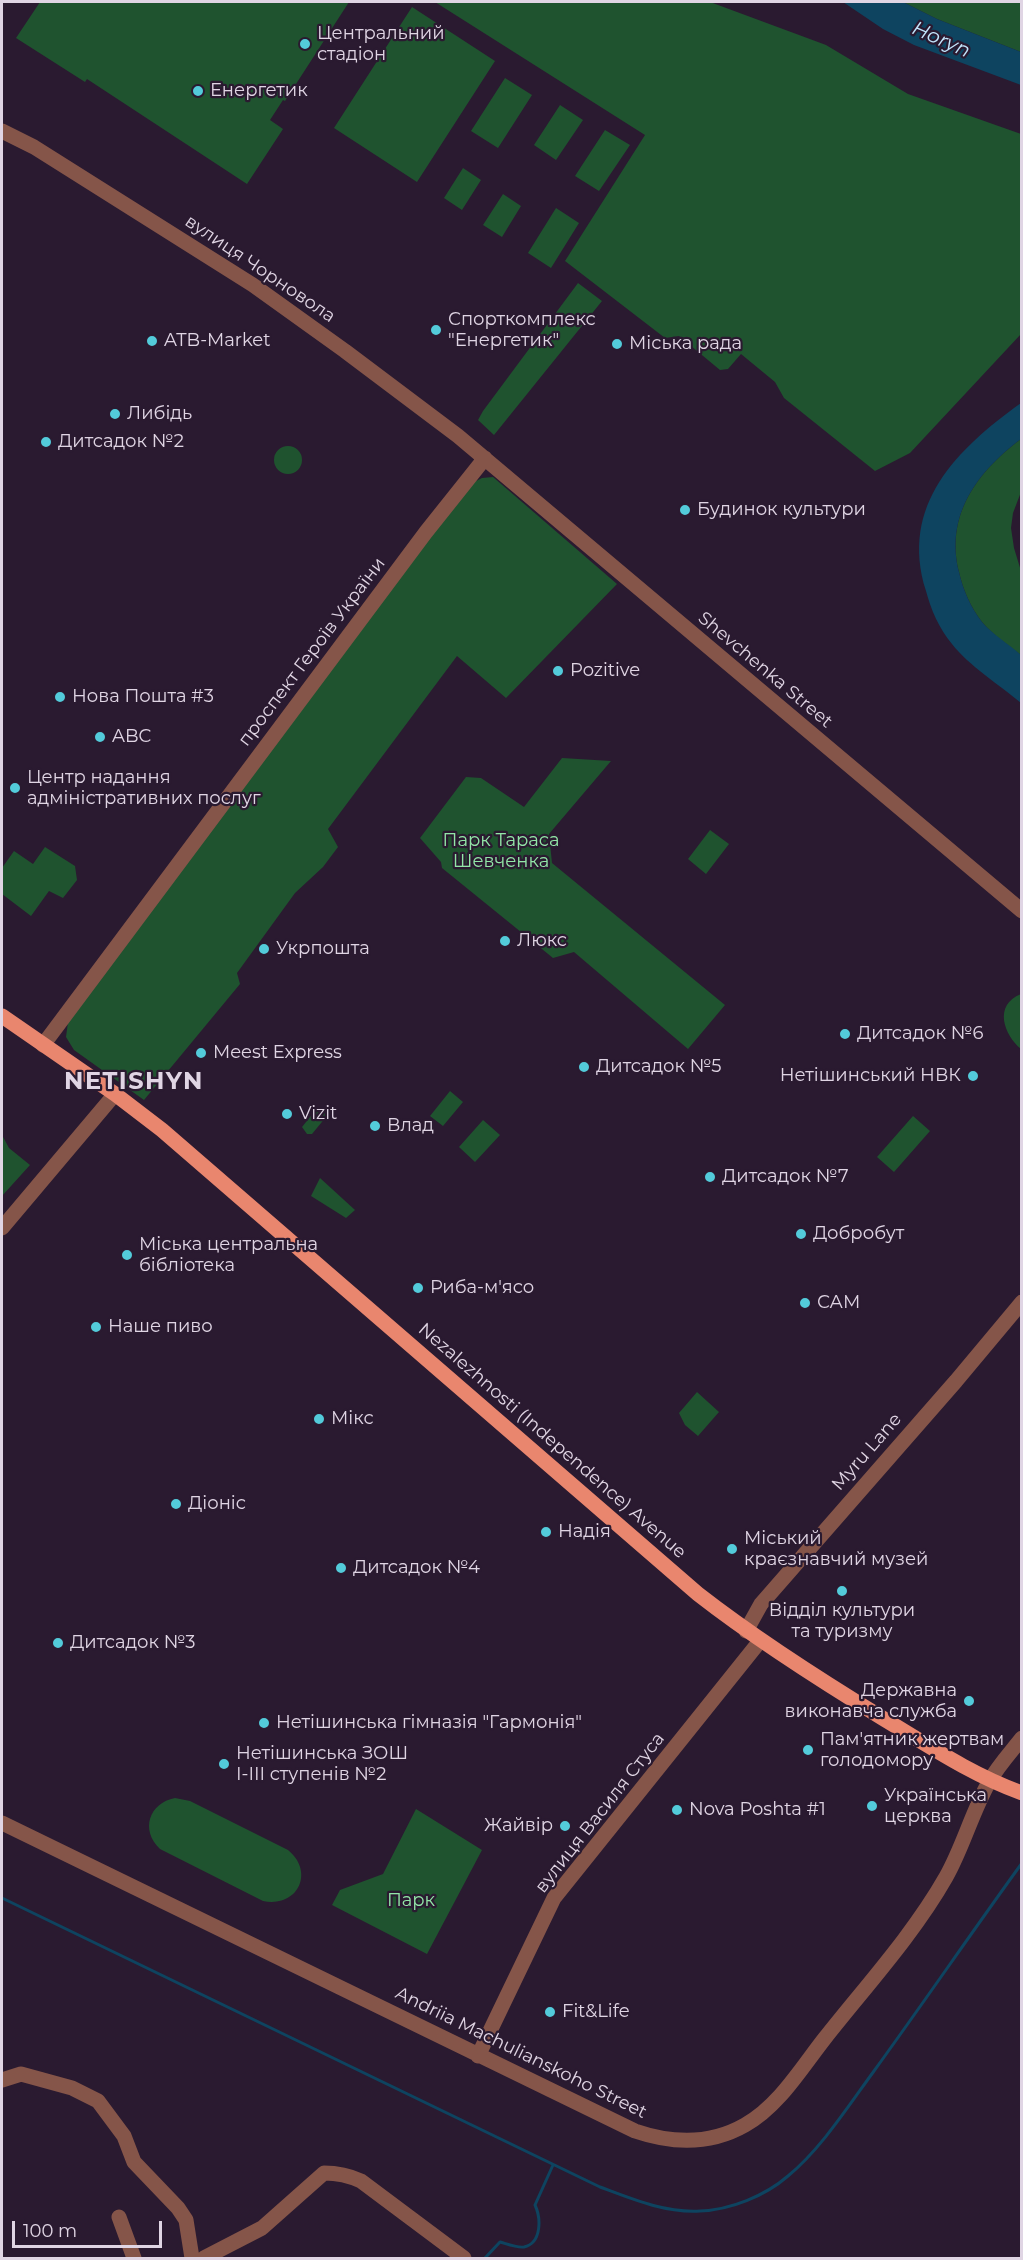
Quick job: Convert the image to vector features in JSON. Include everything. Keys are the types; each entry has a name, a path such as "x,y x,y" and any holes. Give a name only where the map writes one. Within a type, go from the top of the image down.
{"main road":[{"name":"Nezalezhnosti (Independence) Avenue","path":"2,1016 115,1094 162,1130 698,1594 746,1631 914,1737 990,1781 1022,1793"}],"street":[{"name":"вулиця Чорновола","path":"2,131 43,152 253,285 345,351 485,458"},
{"name":"Shevchenka Street","path":"485,458 1022,911"},
{"name":"проспект Героїв України","path":"43,1045 426,532 485,458"},
{"path":"2,1228 115,1094"},
{"name":"Myru Lane","path":"746,1631 761,1604 1022,1302"},
{"name":"вулиця Василя Стуса","path":"478,2056 554,1898 760,1641"},
{"path":"990,1781 1022,1738"},
{"name":"Andriia Machulianskoho Street","path":"2,1823 626,2127 655,2138 690,2141 708,2139 745,2125 758,2116 786,2087 926,1909 947,1876 990,1781"},
{"path":"2,2080 21,2074 72,2088 98,2101 124,2136 134,2162 178,2208 186,2220 192,2259"},
{"path":"204,2259 262,2228 324,2173 348,2175 361,2181 464,2259"},
{"path":"119,2217 135,2259"}],"green space":[{"name":"Енергетик","path":"40,2 349,2 285,101 283,100 270,120 283,129 247,184 87,79 85,82 16,38"},
{"path":"435,2 710,2 826,45 908,94 1021,134 1021,334 910,453 875,471 784,398 775,382 741,354 728,369 720,370 679,336 665,338 565,261 645,135"},
{"path":"903,2 1021,2 1021,52 937,19"},
{"path":"412,7 495,61 417,182 334,128"},
{"path":"505,78 532,95 498,148 471,131"},
{"path":"560,105 583,120 556,160 534,145"},
{"path":"605,130 630,145 599,191 575,176"},
{"path":"463,168 481,180 462,210 444,198"},
{"path":"503,194 521,206 502,237 483,225"},
{"path":"556,208 579,223 551,268 528,253"},
{"path":"578,283 602,301 494,435 478,420"},
{"path":"1021,439 1021,492 1013,513 1011,528 1021,571 1021,655 991,631 974,611 959,572 956,551 957,532 968,496 991,466"},
{"path":"288,446 298,450 302,460 298,470 288,474 278,470 274,460 278,450"},
{"path":"493,477 617,584 506,698 457,656 328,829 338,847 323,867 295,893 237,973 240,984 144,1100 74,1050 66,1037 68,1022 470,484 482,478"},
{"name":"Парк Тараса Шевченка","path":"562,758 611,761 549,834 552,863 725,1005 688,1049 574,952 553,958 442,868 441,862 420,838 466,777 481,778 524,807"},
{"path":"710,830 729,844 706,874 688,859"},
{"path":"45,847 75,866 77,880 63,898 49,891 31,916 2,894 2,868 14,851 33,864"},
{"path":"1021,994 1021,1049 1006,1028 1004,1013 1012,999"},
{"path":"450,1091 463,1102 443,1126 430,1116"},
{"path":"318,1107 324,1109 326,1117 312,1134 307,1134 302,1127"},
{"path":"913,1116 930,1131 894,1172 877,1157"},
{"path":"483,1120 500,1135 475,1162 459,1147"},
{"path":"2,1135 9,1148 30,1165 2,1196"},
{"path":"320,1178 355,1210 346,1218 311,1196"},
{"path":"697,1392 719,1412 698,1436 685,1425 679,1413"},
{"path":"175,1798 190,1801 288,1850 300,1868 299,1886 293,1894 275,1902 263,1901 160,1849 150,1834 150,1818 159,1805"},
{"name":"Парк","path":"416,1809 482,1850 427,1954 332,1905 340,1890 383,1874"}],"water":[{"name":"Horyn","path":"843,2 903,2 937,19 1021,52 1021,85 914,45 883,29"},
{"path":"1021,403 1021,439 991,466 968,497 957,532 956,551 959,572 974,611 986,627 1021,655 1021,703 967,660 947,638 939,625 926,591 920,560 920,532 927,506 939,482 956,460 975,440"}],"waterway":[{"path":"2,1898 600,2187 661,2207 700,2211 735,2205 758,2196 788,2176 812,2153 845,2112 1022,1863"},
{"path":"485,2258 500,2242 524,2247 534,2241 539,2223 535,2205 553,2165"}],"place":[{"name":"Центральний стадіон","path":"305,44"},
{"name":"Енергетик","path":"198,91"},
{"name":"Спорткомплекс \"Енергетик\"","path":"436,330"},
{"name":"ATB-Market","path":"152,341"},
{"name":"Міська рада","path":"617,344"},
{"name":"Либідь","path":"115,414"},
{"name":"Дитсадок №2","path":"46,442"},
{"name":"Будинок культури","path":"685,510"},
{"name":"Pozitive","path":"558,671"},
{"name":"Нова Пошта #3","path":"60,697"},
{"name":"ABC","path":"100,737"},
{"name":"Центр надання адміністративних послуг","path":"15,788"},
{"name":"Люкс","path":"505,941"},
{"name":"Укрпошта","path":"264,949"},
{"name":"Дитсадок №6","path":"845,1034"},
{"name":"Meest Express","path":"201,1053"},
{"name":"Дитсадок №5","path":"584,1067"},
{"name":"Нетішинський НВК","path":"973,1076"},
{"name":"Vizit","path":"287,1114"},
{"name":"Влад","path":"375,1126"},
{"name":"Дитсадок №7","path":"710,1177"},
{"name":"Добробут","path":"801,1234"},
{"name":"Міська центральна бібліотека","path":"127,1255"},
{"name":"Риба-м'ясо","path":"418,1288"},
{"name":"САМ","path":"805,1303"},
{"name":"Наше пиво","path":"96,1327"},
{"name":"Мікс","path":"319,1419"},
{"name":"Діоніс","path":"176,1504"},
{"name":"Надія","path":"546,1532"},
{"name":"Міський краєзнавчий музей","path":"732,1549"},
{"name":"Дитсадок №4","path":"341,1568"},
{"name":"Відділ культури та туризму","path":"842,1591"},
{"name":"Дитсадок №3","path":"58,1643"},
{"name":"Державна виконавча служба","path":"969,1701"},
{"name":"Нетішинська гімназія \"Гармонія\"","path":"264,1723"},
{"name":"Пам'ятник жертвам голодомору","path":"808,1750"},
{"name":"Нетішинська ЗОШ І-ІІІ ступенів №2","path":"224,1764"},
{"name":"Українська церква","path":"872,1806"},
{"name":"Nova Poshta #1","path":"677,1810"},
{"name":"Жайвір","path":"565,1826"},
{"name":"Fit&Life","path":"550,2012"}],"district":[{"name":"NETISHYN","path":"134,1082"}]}
